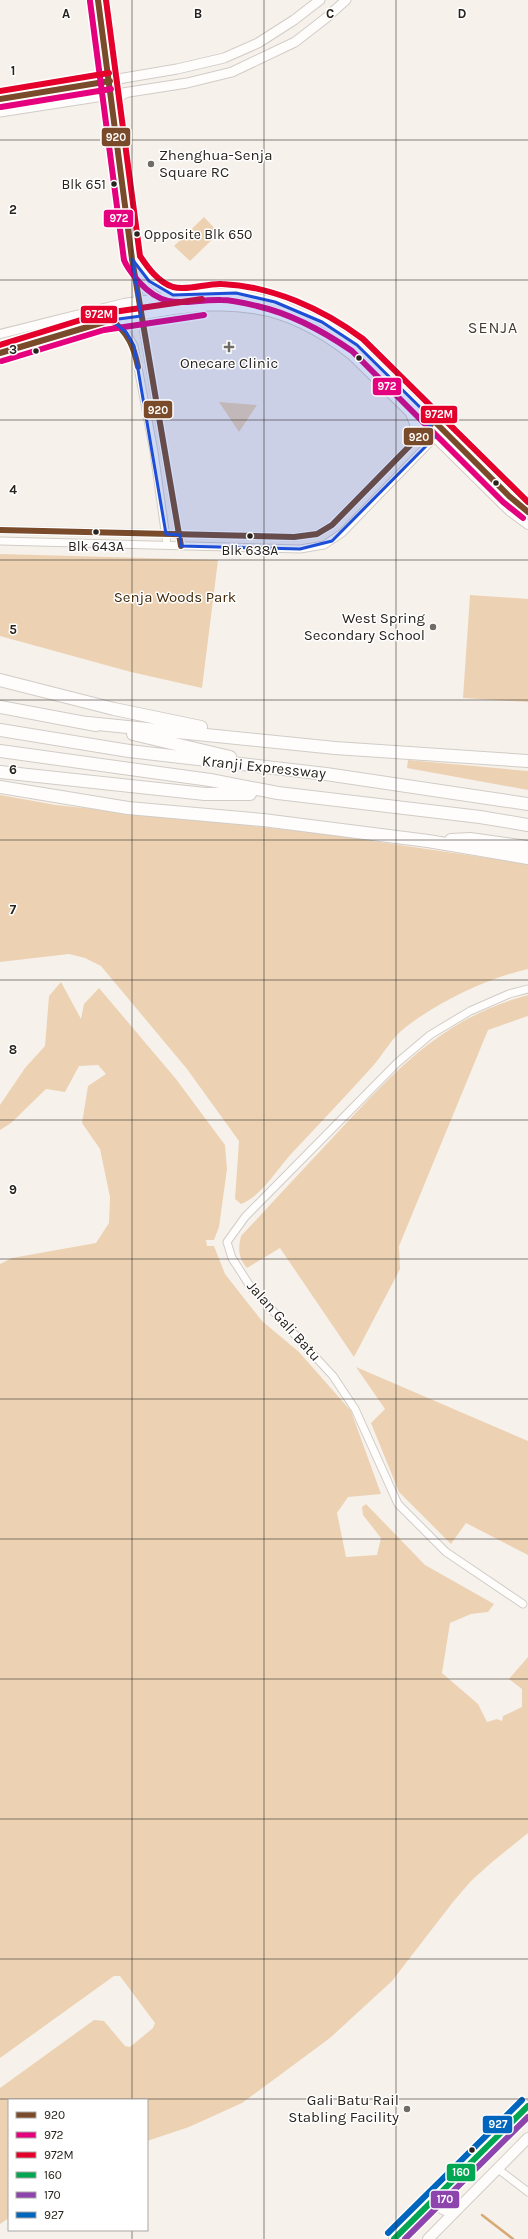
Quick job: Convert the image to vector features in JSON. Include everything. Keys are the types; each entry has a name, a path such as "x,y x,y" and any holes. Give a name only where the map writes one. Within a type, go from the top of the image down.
{"highway":[{"path":"0,680 114,709 257,739"},
{"path":"1,707 88,723 278,768"},
{"path":"88,723 335,748 528,762"},
{"name":"Kranji Expressway","path":"0,730 129,751 278,768 528,804"},
{"path":"0,751 210,780 278,793 480,817 528,826"},
{"path":"0,772 205,794 278,793"},
{"path":"0,787 128,808 263,820 428,841 528,858"},
{"path":"428,841 470,839 528,846"}],"main road":[{"path":"0,99 177,70 221,59 258,43 294,20 320,0"},
{"path":"0,112 211,79 232,72 295,42 346,0"},
{"path":"221,59 218,66 220,69 224,72 232,72"},
{"path":"113,104 119,96 129,91"},
{"path":"394,2239 528,2106"},
{"path":"428,2239 528,2138"},
{"path":"444,2190 440,2202 441,2208 445,2210 459,2208"},
{"path":"435,2239 439,2228"}],"street":[{"path":"98,0 110,80 138,300 181,546"},
{"path":"132,259 149,281 173,295"},
{"path":"0,334 64,316 138,300 173,295 210,292 236,293 275,302 322,322 356,345 509,496 528,512"},
{"path":"0,353 56,335 111,320 214,306 254,309 274,314 316,332 340,346 407,409 509,511 528,525"},
{"path":"111,320 126,332 134,346 154,452 167,545"},
{"path":"407,409 414,425 409,447"},
{"path":"0,530 294,538 317,534 332,524 434,421"},
{"path":"0,541 300,549 324,545 342,533 442,430"},
{"name":"Jalan Gali Batu","path":"523,1604 446,1552 398,1504 355,1409 333,1376 250,1286 232,1258 227,1242 245,1217 397,1063 430,1035 470,1011 509,994 528,989"},
{"path":"498,2169 528,2192"}],"highlighted area":[{"path":"132,259 149,281 173,295 236,293 275,302 322,322 357,345 434,421 427,429 435,437 332,541 300,549 181,546 180,535 166,534 134,346 126,332 111,320 141,316"}],"green space":[{"path":"204,217 219,233 190,261 174,246"},
{"path":"219,402 257,405 239,432"},
{"name":"Senja Woods Park","path":"0,554 218,560 202,688 131,672 0,636"},
{"path":"470,595 528,599 528,702 463,698"},
{"path":"408,760 528,771 528,790 407,768"},
{"path":"0,795 56,805 318,833 528,864 528,969 478,985 461,993 429,1011 401,1031 393,1039 372,1067 292,1153 269,1182 256,1195 241,1204 235,1199 239,1141 187,1069 101,966 85,958 69,954 0,962"},
{"path":"61,982 81,1019 84,1004 99,988 176,1079 225,1145 227,1169 219,1227 214,1240 206,1240 207,1246 214,1246 225,1274 262,1321 299,1352 351,1411 381,1494 348,1497 337,1513 346,1557 377,1555 381,1538 363,1515 362,1507 366,1504 425,1565 494,1604 488,1612 471,1614 450,1623 442,1673 478,1704 487,1722 497,1719 502,1721 503,1716 522,1707 522,1689 509,1679 528,1657 528,1833 471,1881 392,1981 330,2038 242,2103 189,2127 148,2141 148,2099 8,2099 8,2219 0,2224 0,2088 94,2020 104,2021 125,2046 130,2047 153,2028 155,2023 120,1976 114,1976 0,2058 0,1264 12,1258 96,1243 109,1223 110,1197 100,1149 82,1123 88,1086 106,1074 98,1065 79,1066 65,1092 46,1089 11,1123 0,1130 0,1105 25,1068 45,1046 49,996"},
{"path":"528,995 528,1016 488,1030 399,1246 400,1269 354,1357 280,1248 247,1268 240,1256 239,1245 241,1236 358,1110 400,1068 422,1049 445,1032 470,1018 497,1005"},
{"path":"356,1367 528,1441 528,1555 466,1523 451,1544 399,1492 371,1423 385,1409"}],"waterway":[{"path":"482,2215 513,2239"}],"transit line":[{"name":"920","path":"98,0 132,259 181,546"},
{"name":"972M","path":"106,0 140,256 150,270 163,282 173,287 191,288 222,284 260,289 278,294 314,309 348,328 363,339 528,502"},
{"name":"972","path":"90,1 124,260 139,282 149,292 168,301 187,302 221,300 244,303 270,309 295,318 330,337 352,351 503,502 523,518"},
{"name":"972M","path":"0,91 109,73"},
{"name":"920","path":"0,99 110,81"},
{"name":"972","path":"1,107 111,89"},
{"name":"972M","path":"0,345 100,314 202,299"},
{"name":"972","path":"2,361 104,330 204,315"},
{"name":"920","path":"0,353 111,320 122,330 129,340 138,367"},
{"name":"920","path":"0,530 294,537 317,534 332,525 434,421 509,496 528,512"},
{"name":"927","path":"388,2233 522,2100"},
{"name":"160","path":"394,2239 528,2106"},
{"name":"170","path":"405,2239 528,2117"}],"place":[{"name":"Zhenghua-Senja Square RC","path":"151,164"},
{"name":"Blk 651","path":"114,184"},
{"name":"Opposite Blk 650","path":"137,234"},
{"name":"Onecare Clinic","path":"229,347"},
{"name":"Blk 643A","path":"96,532"},
{"name":"Blk 638A","path":"250,536"},
{"name":"West Spring Secondary School","path":"433,627"},
{"name":"Gali Batu Rail Stabling Facility","path":"407,2109"}],"district":[{"name":"SENJA","path":"493,327"}]}
